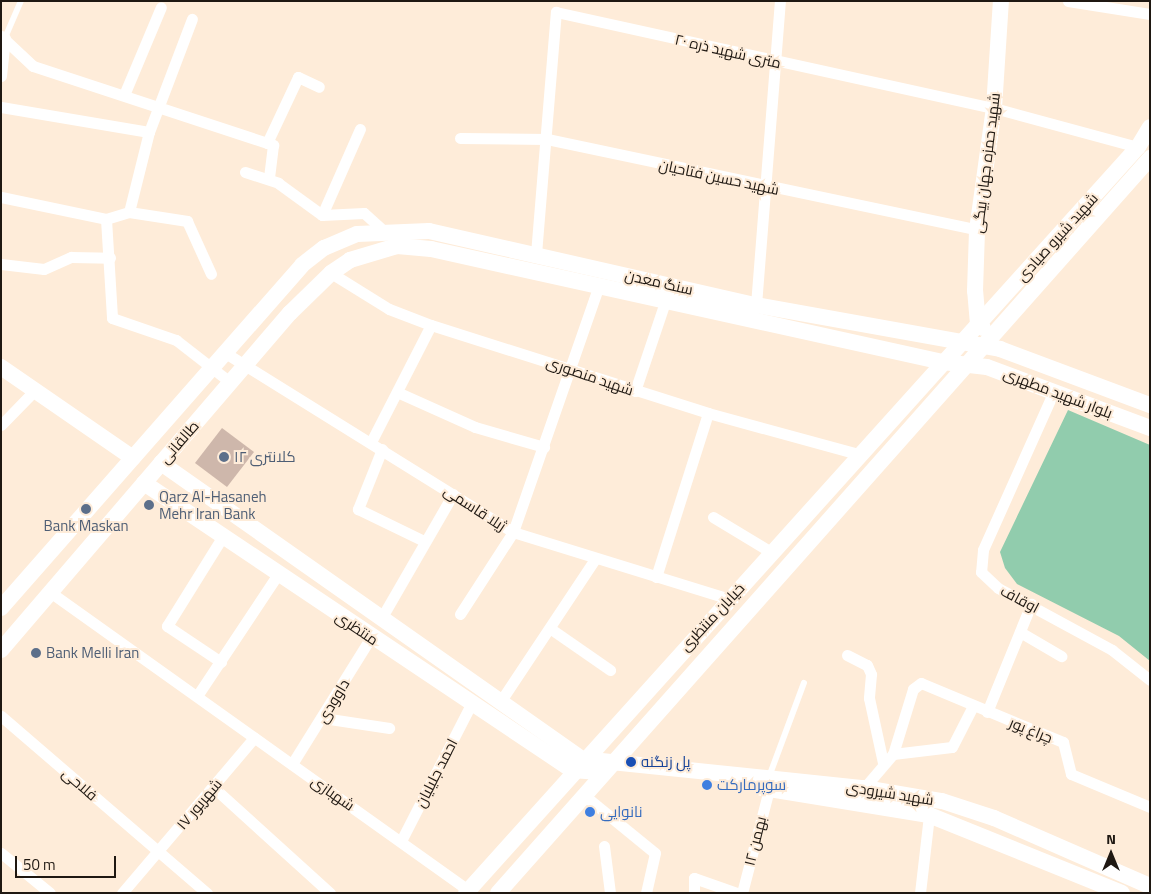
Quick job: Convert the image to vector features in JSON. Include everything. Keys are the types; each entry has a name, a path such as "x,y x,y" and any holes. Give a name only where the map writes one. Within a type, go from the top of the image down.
{"main road":[{"name":"شهید حمزه جهان بیگی","path":"984,329 977,230 994,108 1001,1"},
{"name":"شهید شیرو صیادی","path":"978,346 984,329 1138,146 1150,127"},
{"name":"شهید شیرو صیادی","path":"960,344 984,329 1146,168"},
{"name":"سنگ معدن","path":"357,234 383,230 429,231 756,305 960,344"},
{"name":"طالقانی","path":"1,608 213,370 302,265 324,248 357,234"},
{"name":"سنگ معدن","path":"372,251 414,246 598,288 943,362 965,364"},
{"name":"طالقانی","path":"1,650 230,382 331,273 372,251"},
{"name":"خیابان منتظری","path":"467,891 577,765 960,344"},
{"name":"بلوار شهید مطهری","path":"960,344 978,346 1030,359 1150,404"},
{"name":"خیابان منتظری","path":"498,893 611,768 965,364 978,346"},
{"name":"بلوار شهید مطهری","path":"965,364 1009,373 1150,428"},
{"path":"1,367 133,458"},
{"name":"منتظری","path":"161,463 500,702 577,765"},
{"name":"منتظری","path":"144,483 471,704 577,765"},
{"name":"شهید شیرودی","path":"577,765 769,783 864,788 942,801 994,818 1150,886"},
{"name":"شهید شیرودی","path":"769,783 929,815 1122,893"}],"street":[{"path":"756,305 780,1"},
{"path":"1068,1 1150,14"},
{"path":"124,95 161,7"},
{"name":"۲۰ متری شهید ذره","path":"536,254 556,12 774,62 994,108 1138,146"},
{"path":"129,212 157,104 192,19"},
{"path":"1,76 3,37"},
{"path":"3,37 33,66 157,104 268,143 276,148 269,179"},
{"path":"268,143 298,77 319,87"},
{"path":"1,108 149,132"},
{"path":"322,215 360,129"},
{"name":"شهید حسین فتاحیان","path":"460,138 547,139 764,187 977,230"},
{"path":"245,172 269,179 322,215 364,214 383,230"},
{"path":"1,197 106,219 129,212 187,221 211,274"},
{"path":"106,219 110,258 112,318 176,340 230,382"},
{"path":"1,264 44,269 71,257 110,258"},
{"name":"شهید منصوری","path":"331,273 389,309 431,324 635,391 858,454"},
{"path":"460,614 513,532 598,288"},
{"path":"635,391 665,302"},
{"path":"371,442 431,324"},
{"name":"ژیلا قاسمی","path":"227,354 513,532 595,559 730,599"},
{"path":"1,425 35,390"},
{"name":"اوقاف","path":"1054,391 983,550 981,572 998,588 1032,604 1112,650 1150,680"},
{"path":"397,392 475,427 544,446"},
{"path":"656,577 708,413"},
{"path":"382,449 358,509 424,541"},
{"path":"382,617 424,541 453,494"},
{"path":"713,517 771,552"},
{"path":"221,662 167,626 223,536"},
{"path":"500,702 551,628 595,559"},
{"path":"196,696 221,662 278,574"},
{"name":"شهبازی","path":"50,592 401,841 467,891"},
{"path":"987,712 1032,604"},
{"path":"551,628 610,670"},
{"path":"1020,632 1061,656"},
{"name":"داوودی","path":"292,764 323,718 371,637"},
{"path":"848,655 867,665 871,674 869,698 883,763"},
{"name":"چراغ پور","path":"893,754 916,684 1062,742 1072,774 1150,807"},
{"name":"احمد جلیلیان","path":"401,841 471,704"},
{"path":"864,788 883,763 893,754 952,747 973,706"},
{"name":"فلاحی","path":"1,716 207,893"},
{"path":"323,718 389,728"},
{"name":"۱۷ شهریور","path":"122,893 159,852 254,738"},
{"name":"۱۲ بهمن","path":"742,893 769,783"},
{"path":"212,788 330,893"},
{"path":"585,796 655,853 646,893"},
{"path":"920,893 929,815"},
{"path":"604,846 610,893"},
{"path":"1,853 50,893"},
{"path":"694,893 694,878 737,893"}],"lane":[{"path":"3,37 21,1"},
{"path":"769,783 804,683"}],"green space":[{"path":"1068,410 1150,445 1150,661 1119,636 1017,584 1005,568 1000,552"}],"building":[{"name":"کلانتری ۱۲","path":"222,428 254,452 227,487 195,463"}],"place":[{"name":"کلانتری ۱۲","path":"224,457"},
{"name":"Qarz Al-Hasaneh Mehr Iran Bank","path":"149,505"},
{"name":"Bank Maskan","path":"86,509"},
{"name":"Bank Melli Iran","path":"36,653"},
{"name":"پل زنگنه","path":"631,762"},
{"name":"سوپرمارکت","path":"707,785"},
{"name":"نانوایی","path":"590,812"}]}
